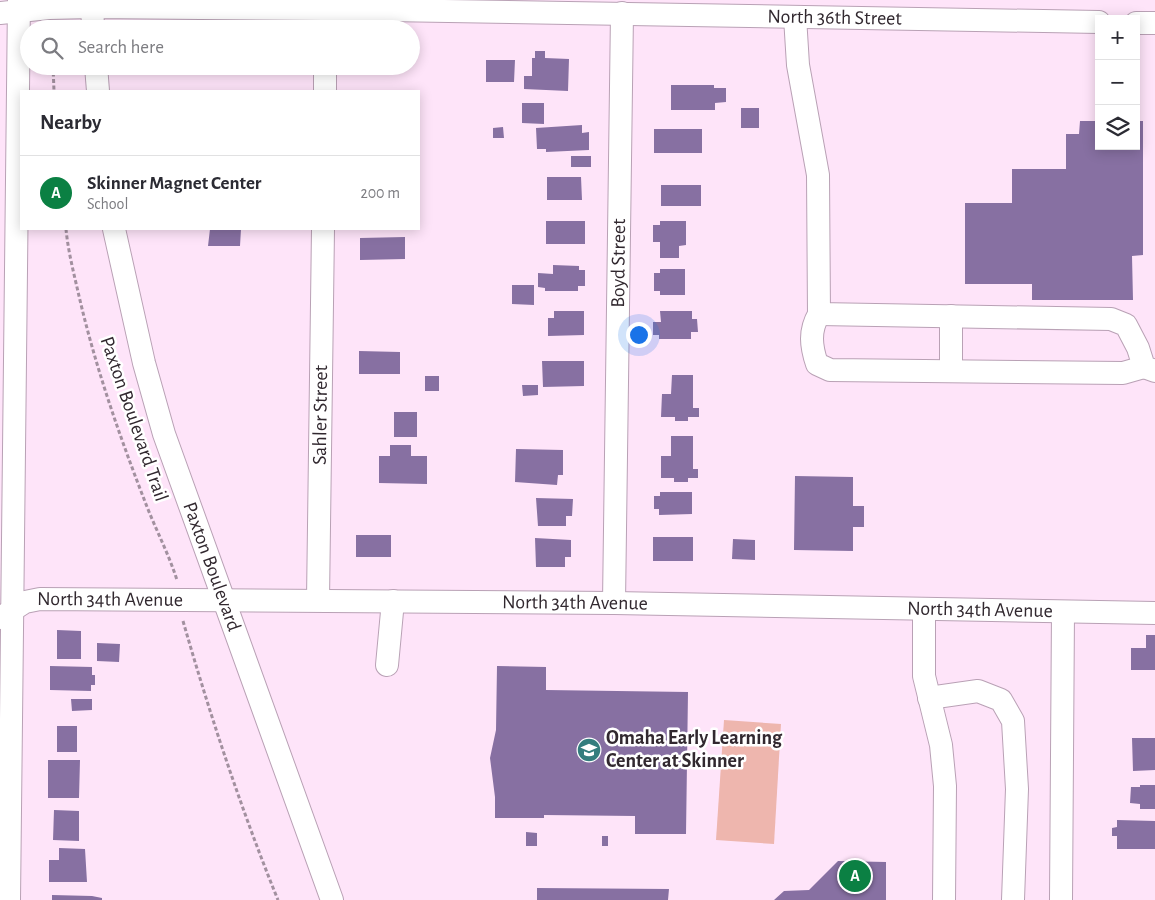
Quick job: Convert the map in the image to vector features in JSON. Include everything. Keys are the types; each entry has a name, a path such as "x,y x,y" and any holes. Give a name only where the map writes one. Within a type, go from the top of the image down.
{"street":[{"name":"North 36th Street","path":"13,8 325,19 622,13 1095,22"},
{"path":"9,900 6,614 13,8"},
{"name":"Boyd Street","path":"614,603 622,13"},
{"path":"795,17 798,65 818,175 819,314 812,326 811,347 818,364 830,370 1123,373 1149,369 1126,326 1111,319 819,314"},
{"path":"1140,23 1155,23"},
{"path":"97,75 98,90"},
{"path":"324,90 325,75"},
{"name":"Paxton Boulevard","path":"114,230 142,354 164,434 332,900"},
{"name":"Sahler Street","path":"318,600 323,230"},
{"path":"951,316 951,371"},
{"name":"North 34th Avenue","path":"6,614 25,602 40,599 614,603 1155,613"},
{"path":"387,665 394,601"},
{"path":"924,609 924,676 941,745 945,786 944,900"},
{"path":"1061,900 1063,612"},
{"path":"929,698 978,691 1001,700 1013,721 1017,789 1013,900"}],"path":[{"path":"53,75 54,90"},
{"name":"Paxton Boulevard Trail","path":"66,230 78,290 98,371 145,502 169,554 178,584 182,620 198,673 261,858 278,900"}],"shaded area":[{"path":"724,720 781,724 774,844 716,840"}],"building":[{"path":"535,51 545,51 545,58 569,59 568,91 524,89 524,76 532,76 532,58 535,58"},
{"path":"486,60 515,60 514,82 486,82"},
{"path":"671,85 714,85 714,88 726,88 726,102 715,103 715,110 671,110"},
{"path":"522,103 544,103 544,124 522,123"},
{"path":"741,108 759,108 759,128 741,128"},
{"path":"1080,121 1095,121 1095,150 1140,150 1140,121 1143,121 1143,255 1132,256 1133,300 1032,300 1032,284 965,284 965,203 1012,203 1012,169 1066,169 1066,134 1079,134"},
{"path":"582,125 582,133 589,132 589,150 546,152 546,149 537,149 536,128"},
{"path":"503,127 504,138 493,138 493,128"},
{"path":"654,129 702,129 702,153 654,153"},
{"path":"571,156 591,156 591,167 571,167"},
{"path":"547,177 581,177 582,200 547,200"},
{"path":"661,185 701,185 701,206 661,206"},
{"path":"546,221 585,221 585,244 546,244"},
{"path":"660,221 686,221 686,245 679,246 679,258 660,258 660,242 653,242 653,225 660,225"},
{"path":"210,230 241,230 240,246 208,246"},
{"path":"405,237 405,259 360,260 360,238"},
{"path":"553,265 579,266 579,270 585,270 585,286 578,286 578,291 545,291 545,288 538,287 538,273 553,274"},
{"path":"660,269 685,269 685,295 660,295 660,291 654,291 654,273 660,273"},
{"path":"512,285 534,285 534,305 512,304"},
{"path":"554,311 584,311 584,335 548,336 548,318 554,318"},
{"path":"660,311 692,311 692,319 697,319 698,332 691,332 691,339 659,339 659,335 653,335 653,322 661,322"},
{"path":"359,351 400,352 400,374 359,374"},
{"path":"542,361 584,361 584,386 543,387"},
{"path":"672,375 693,375 693,408 699,408 699,417 688,417 688,421 675,421 675,417 661,417 662,394 671,394"},
{"path":"425,376 439,376 439,391 425,391"},
{"path":"522,385 538,385 538,395 523,396"},
{"path":"394,412 417,412 417,437 394,437"},
{"path":"671,436 693,436 693,469 698,469 698,478 688,478 688,482 674,482 674,478 661,478 661,456 671,456"},
{"path":"390,445 411,445 411,456 427,456 427,484 379,483 379,456 390,456"},
{"path":"516,449 563,450 563,475 558,475 557,485 515,482"},
{"path":"795,476 853,477 853,506 864,506 864,527 853,527 853,551 794,550"},
{"path":"660,492 692,492 692,514 659,515 659,509 654,509 654,496 660,496"},
{"path":"536,498 573,499 572,516 566,516 566,526 538,526"},
{"path":"356,535 391,535 391,557 356,557"},
{"path":"653,537 693,537 693,561 653,561"},
{"path":"535,538 571,540 571,557 565,557 565,567 536,567"},
{"path":"733,539 755,540 755,560 732,559"},
{"path":"57,630 81,631 81,659 57,659"},
{"path":"1146,635 1155,635 1155,670 1131,670 1131,648 1146,648"},
{"path":"97,643 120,644 119,662 97,661"},
{"path":"50,666 92,667 92,675 95,675 95,685 91,685 91,691 50,690"},
{"name":"Omaha Early Learning Center at Skinner","path":"497,666 546,667 546,690 688,692 686,834 635,834 635,816 544,815 544,818 495,818 495,797 490,758 496,730"},
{"path":"71,699 92,699 92,710 72,711"},
{"path":"57,726 77,726 77,752 57,752"},
{"path":"1132,738 1155,738 1155,770 1133,771"},
{"path":"48,760 80,760 79,798 48,798"},
{"path":"1140,785 1155,785 1155,809 1140,809 1140,804 1130,803 1131,787 1140,787"},
{"path":"54,810 79,811 79,841 53,840"},
{"path":"1117,820 1155,821 1155,849 1117,849 1117,836 1112,836 1112,828 1117,827"},
{"path":"526,832 537,833 537,846 526,846"},
{"path":"602,836 608,836 608,846 602,846"},
{"path":"59,848 85,849 87,882 49,882 49,860 59,860"},
{"path":"838,861 886,862 886,900 774,900 784,891 809,890"},
{"path":"537,888 669,889 668,900 537,900"},
{"path":"52,895 92,896 102,898 102,900 52,900"}],"place":[{"name":"Omaha Early Learning Center at Skinner","path":"589,750"},
{"name":"Skinner Magnet Center","path":"855,876"}]}
